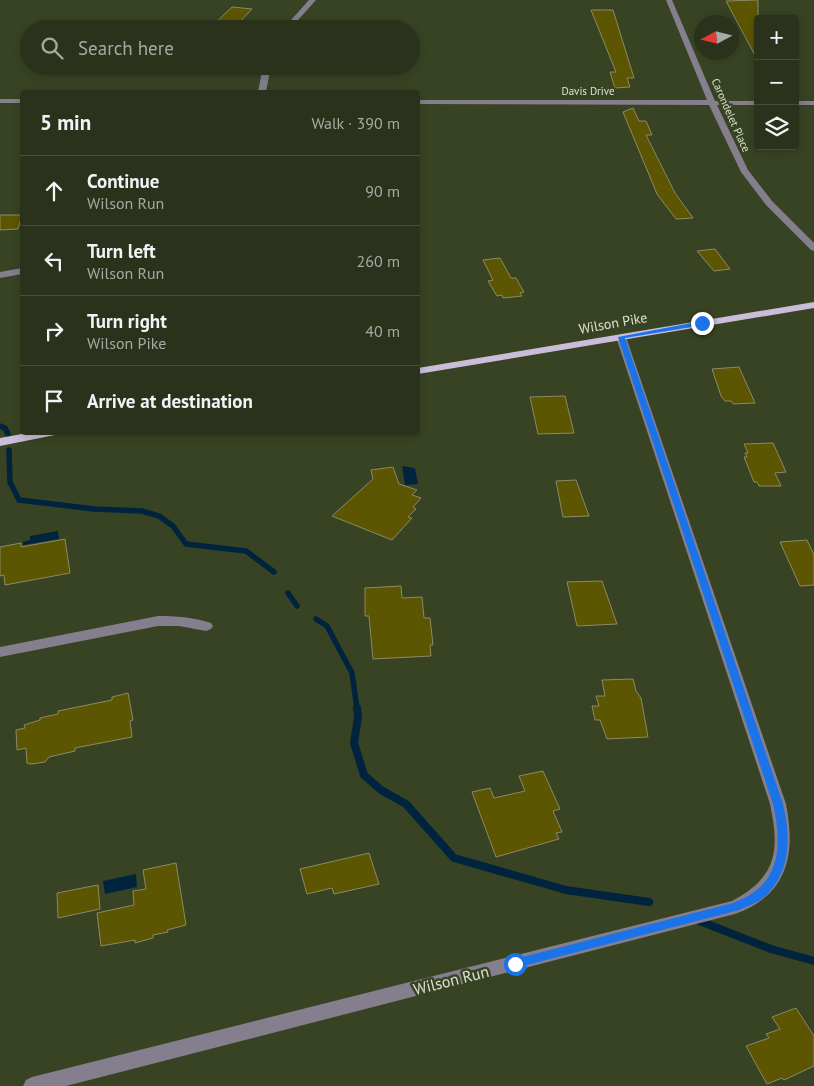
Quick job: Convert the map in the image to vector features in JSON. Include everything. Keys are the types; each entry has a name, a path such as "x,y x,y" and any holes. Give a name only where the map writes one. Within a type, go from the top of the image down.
{"main road":[{"name":"Wilson Pike","path":"420,371 814,304"},
{"path":"0,442 38,435"}],"street":[{"path":"294,20 312,0"},
{"name":"Carondelet Place","path":"669,0 737,157 755,186 814,248"},
{"path":"262,90 265,75"},
{"path":"0,101 20,101"},
{"name":"Davis Drive","path":"420,102 754,103"},
{"path":"799,103 814,103"},
{"path":"0,275 20,271"},
{"name":"Wilson Run","path":"32,1086 704,915 749,901 769,884 777,874 782,858 782,823 621,337"},
{"path":"0,652 158,621 179,621 206,626"}],"water":[{"path":"402,466 415,468 418,484 405,485"},
{"path":"58,531 59,539 23,545 23,542 30,540 30,536"},
{"path":"136,874 137,887 105,894 103,881"}],"building":[{"path":"758,0 758,15 754,15 754,54 739,25 739,15 733,15 726,1"},
{"path":"232,7 252,9 242,20 218,20"},
{"path":"591,10 613,10 634,78 627,78 630,87 615,88 610,72 616,72"},
{"path":"633,108 639,121 646,121 652,135 646,135 675,193 693,218 676,219 657,194 623,112"},
{"path":"0,215 20,215 18,229 0,230"},
{"path":"715,249 730,269 714,271 697,251"},
{"path":"500,258 511,278 516,278 524,292 520,293 522,296 503,298 502,295 497,296 488,281 493,280 483,260"},
{"path":"739,367 755,403 733,404 731,401 725,401 721,396 712,369"},
{"path":"565,396 574,433 538,434 530,397"},
{"path":"773,443 786,472 775,473 781,486 759,486 757,482 754,482 744,457 747,457 745,453 748,453 744,444"},
{"path":"393,467 399,484 417,490 412,495 421,498 413,507 416,509 408,517 412,518 392,540 332,516 373,479 371,470"},
{"path":"576,480 589,516 563,517 556,481"},
{"path":"65,539 70,573 5,585 4,575 0,576 0,547 21,543 21,547"},
{"path":"807,540 814,555 814,585 800,586 780,542"},
{"path":"602,581 617,624 577,626 567,582"},
{"path":"401,586 402,598 422,597 424,618 430,618 433,645 430,645 431,656 373,659 369,616 365,616 365,588"},
{"path":"633,679 636,691 641,698 648,737 607,739 600,720 595,720 592,706 599,706 596,696 605,696 602,680"},
{"path":"128,693 133,720 130,721 132,737 75,748 75,751 49,757 45,762 31,764 27,763 26,748 17,750 16,730 25,728 24,725 40,720 40,718 58,714 58,711 112,700 112,697"},
{"path":"543,771 560,809 553,811 562,832 556,833 559,839 496,857 472,792 490,788 494,798 525,791 519,776"},
{"path":"369,853 379,884 334,894 332,888 307,894 300,869"},
{"path":"176,863 186,925 167,930 168,932 153,935 153,938 135,943 135,940 101,946 97,913 134,905 133,891 146,889 143,870"},
{"path":"98,885 100,909 58,918 57,893"},
{"path":"796,1008 814,1036 814,1066 784,1080 782,1078 767,1084 746,1046 769,1038 766,1034 780,1029 772,1017"}],"waterway":[{"path":"0,426 5,428 8,434"},
{"path":"9,450 10,482 19,500 94,509 142,511 159,516 173,526 186,544 246,551 274,572"},
{"path":"288,593 297,606"},
{"path":"316,619 327,626 352,673 357,709"},
{"path":"357,708 358,717 354,743 364,775 381,790 406,804 454,858 566,890 649,902"},
{"path":"697,920 771,949 814,961"}],"route":[{"path":"515,964 735,907 759,895 777,874 782,858 784,841 778,804 621,337 702,323"}]}
